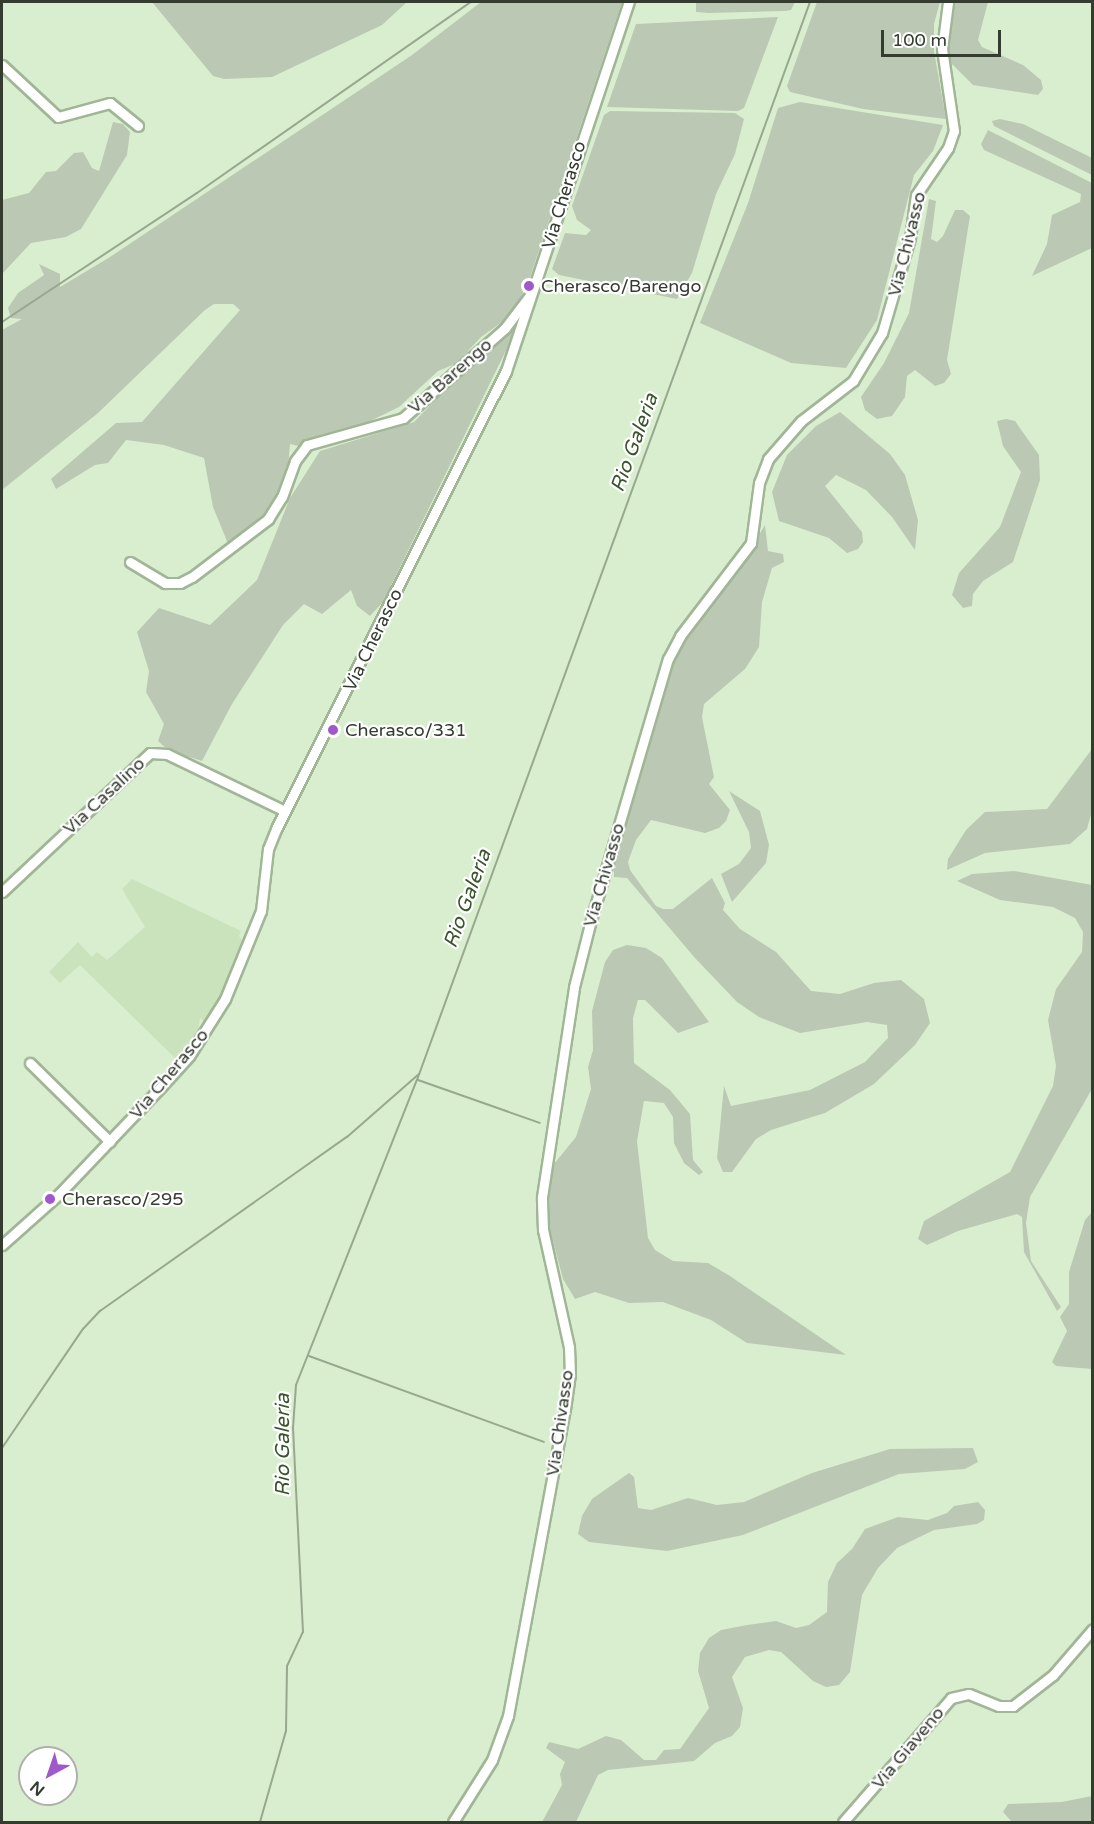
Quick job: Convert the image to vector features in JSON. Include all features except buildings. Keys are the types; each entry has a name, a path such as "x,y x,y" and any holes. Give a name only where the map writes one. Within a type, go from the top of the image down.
{"street":[{"name":"Via Cherasco","path":"2,1245 110,1142 189,1056 225,999 261,911 267,849 501,381 536,287 629,2"},
{"name":"Via Chivasso","path":"453,1822 492,1760 508,1716 566,1409 570,1375 568,1347 543,1230 542,1197 574,987 591,920 668,659 681,636 751,543 759,483 768,459 801,421 853,381 882,333 910,238 916,195 948,148 954,131 942,49 948,2"},
{"path":"2,64 58,117 110,103 138,126"},
{"name":"Via Barengo","path":"130,562 165,583 180,583 192,577 268,519 278,505 298,455 307,446 329,436 383,426 414,410 505,328 536,287"},
{"name":"Via Casalino","path":"2,892 140,760 154,752 167,754 285,811"},
{"path":"30,1063 110,1142"},
{"name":"Via Giaveno","path":"843,1822 951,1698 969,1694 1002,1707 1017,1705 1053,1675 1092,1630"}],"shaded area":[{"path":"152,2 407,2 382,25 272,77 224,79 213,76"},
{"path":"481,2 622,2 530,277 513,314 481,337 457,363 438,371 399,407 362,425 322,435 303,447 290,444 288,469 272,508 257,527 229,546 213,507 204,458 164,445 126,440 108,463 95,465 56,489 51,479 116,423 142,422 240,310 233,304 214,304 205,310 98,413 2,490 2,330 22,319 11,318 8,308 18,293 44,275 39,264 60,274 60,287 110,257 412,55"},
{"path":"696,2 795,2 791,10 785,11 709,13 696,12"},
{"path":"817,2 940,2 934,24 934,51 946,119 863,109 790,92 787,86"},
{"path":"950,2 988,2 978,40 982,47 1023,65 1041,80 1043,89 1038,95 973,85 951,63 945,45"},
{"path":"778,17 744,108 738,111 607,107 636,24"},
{"path":"800,102 943,125 933,151 914,175 877,320 846,368 791,363 700,323 748,203 778,108"},
{"path":"610,111 735,113 744,119 735,154 716,194 692,273 677,299 559,275 552,269 565,233 586,235 591,230 577,220 572,206 604,115"},
{"path":"1000,119 1023,124 1092,158 1092,175 994,126 992,121"},
{"path":"113,122 123,124 130,132 127,155 81,229 66,237 31,243 2,274 2,200 29,193 46,172 56,171 74,153 83,152 92,168 99,171"},
{"path":"988,130 1092,183 1092,248 1032,276 1047,244 1052,215 1080,202 1081,194 984,150 981,144"},
{"path":"929,199 936,201 931,239 937,242 943,236 955,210 963,210 970,216 947,360 951,374 944,383 935,386 915,370 907,376 905,397 892,416 877,419 865,410 861,397 884,363 909,313"},
{"path":"513,319 517,328 383,602 370,616 357,606 351,590 322,614 304,604 283,625 232,704 202,761 168,750 158,741 164,724 146,692 149,671 137,632 159,608 210,625 257,580 290,498 320,451 414,422"},
{"path":"840,412 890,454 905,475 918,520 915,550 892,517 866,490 836,475 825,486 862,532 863,542 858,549 847,553 829,538 779,521 772,492 787,455 816,426"},
{"path":"1006,419 1015,421 1039,455 1040,480 1013,562 983,581 973,594 972,606 963,608 952,595 959,573 1000,527 1021,472 1003,446 997,421"},
{"path":"765,525 768,551 783,554 784,562 772,568 762,602 759,647 745,669 704,704 702,717 714,777 709,784 730,810 726,821 719,828 705,833 651,820 636,840 628,862 630,870 656,906 663,909 673,909 712,878 725,903 723,910 740,929 776,952 811,991 840,994 874,983 901,980 924,999 930,1023 915,1045 874,1084 825,1113 771,1130 756,1139 732,1172 723,1172 717,1158 724,1086 731,1106 810,1090 865,1062 888,1038 887,1025 867,1022 800,1033 759,1017 737,1002 695,958 627,878 614,877 614,855 673,658 737,571"},
{"path":"1092,749 1092,811 1087,829 1070,844 985,853 947,870 948,859 966,830 985,812 1047,809"},
{"path":"729,791 760,811 769,845 766,863 732,902 721,874 739,864 751,848 749,832"},
{"path":"1014,871 1092,885 1092,1089 1030,1197 1026,1223 1031,1261 1061,1307 1057,1311 1024,1252 1022,1217 1017,1214 958,1231 927,1245 918,1239 924,1221 1010,1172 1053,1086 1056,1066 1048,1020 1056,989 1082,952 1083,932 1075,918 1053,907 1000,900 957,881 972,874"},
{"path":"132,879 241,931 239,936 244,943 211,1015 204,1021 200,1018 198,1032 177,1060 80,965 60,983 49,972 78,942 92,957 97,952 107,960 145,927 122,889"},
{"path":"627,945 646,948 662,958 709,1022 678,1033 645,1000 638,1000 633,1018 634,1063 670,1090 690,1114 693,1160 703,1172 699,1175 684,1163 674,1143 673,1117 664,1103 644,1101 637,1141 648,1238 655,1250 673,1261 708,1263 730,1276 846,1355 747,1343 711,1320 663,1302 629,1303 595,1292 575,1299 563,1279 547,1218 549,1170 576,1137 591,1089 588,1067 593,1050 592,1011 605,962 613,950"},
{"path":"1092,1212 1092,1369 1056,1366 1052,1362 1067,1331 1060,1317 1069,1304 1069,1272 1085,1220"},
{"path":"973,1448 978,1462 965,1469 899,1474 743,1535 667,1551 589,1542 578,1534 582,1516 592,1499 629,1473 634,1477 638,1508 651,1510 688,1498 717,1505 744,1502 812,1473 890,1449"},
{"path":"978,1502 985,1510 984,1520 977,1524 934,1530 897,1548 878,1568 862,1595 850,1672 839,1685 826,1687 813,1681 781,1652 769,1650 745,1657 732,1677 743,1708 740,1727 732,1736 715,1743 694,1761 608,1770 598,1775 576,1822 542,1822 562,1785 560,1774 565,1762 546,1748 549,1742 578,1749 606,1736 621,1740 644,1760 656,1760 664,1750 680,1749 709,1708 698,1671 700,1653 709,1638 721,1630 776,1621 796,1628 809,1625 827,1612 828,1582 837,1563 852,1549 865,1529 898,1517 928,1520 947,1513 954,1506"},
{"path":"1092,1796 1092,1822 1012,1822 1003,1812 1008,1804 1062,1802"}],"waterway":[{"path":"2,322 197,193 471,2"},
{"name":"Rio Galeria","path":"260,1822 286,1731 287,1666 303,1632 293,1428 296,1385 417,1080 810,2"},
{"path":"2,1448 83,1329 100,1311 347,1137 419,1074"},
{"path":"418,1080 540,1123"},
{"path":"309,1356 544,1442"}],"place":[{"name":"Cherasco/Barengo","path":"529,286"},
{"name":"Cherasco/331","path":"333,730"},
{"name":"Cherasco/295","path":"50,1199"}]}
